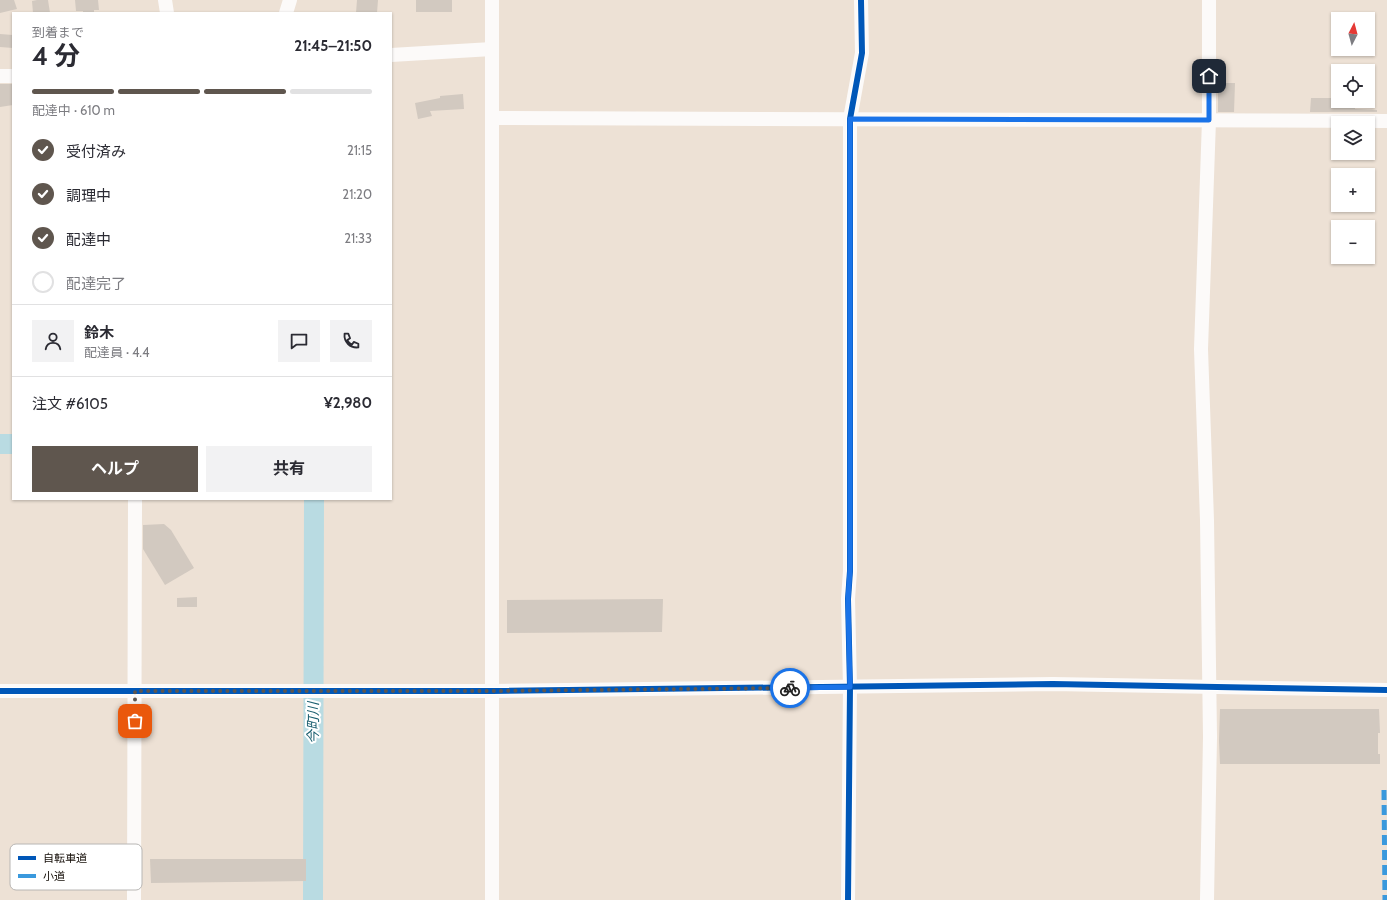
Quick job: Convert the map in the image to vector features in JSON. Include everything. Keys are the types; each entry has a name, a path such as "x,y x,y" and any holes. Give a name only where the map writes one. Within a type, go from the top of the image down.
{"street":[{"path":"165,0 167,12"},
{"path":"286,12 290,0"},
{"path":"492,0 492,900"},
{"path":"848,900 850,687 848,599 850,570 850,119 862,54 861,0"},
{"path":"1207,900 1210,737 1207,520 1201,349 1209,120 1209,0"},
{"path":"392,55 492,49"},
{"path":"0,76 12,76"},
{"path":"492,118 1387,121"},
{"path":"134,844 135,500"},
{"path":"0,691 492,691 1053,684 1387,690"},
{"path":"134,890 134,900"}],"building":[{"path":"0,0 14,0 17,9 0,13"},
{"path":"48,0 50,12 33,12 32,1"},
{"path":"75,0 98,0 99,10 94,10 94,12 76,11"},
{"path":"357,0 378,0 377,12 356,12"},
{"path":"416,0 452,0 452,12 416,12"},
{"path":"0,34 12,35 12,48 0,47"},
{"path":"1218,83 1235,83 1234,112 1218,112"},
{"path":"0,84 12,84 12,105 0,107"},
{"path":"463,94 464,109 430,111 432,116 418,119 415,103 440,98 440,96"},
{"path":"1311,98 1331,98 1331,108 1377,110 1377,112 1310,112"},
{"path":"164,524 171,530 194,568 165,585 143,549 143,525"},
{"path":"197,597 197,607 177,607 177,598"},
{"path":"663,599 662,632 507,633 507,600"},
{"path":"1220,709 1379,709 1380,733 1378,733 1378,754 1380,754 1380,764 1220,764"},
{"path":"150,859 306,859 306,881 151,883"}],"waterway":[{"name":"今町川","path":"0,444 12,444"},
{"name":"今町川","path":"313,900 314,500"}],"marked path":[{"path":"1384,790 1385,900"}],"cycle path":[{"path":"848,900 850,687 848,599 850,571 850,119 862,53 861,0"},
{"path":"0,691 492,691 1053,684 1387,690"}],"way so far":[{"path":"135,721 135,691 492,691 790,688"}],"route":[{"path":"790,688 850,687 848,599 850,570 850,119 1209,120 1209,76"}]}
